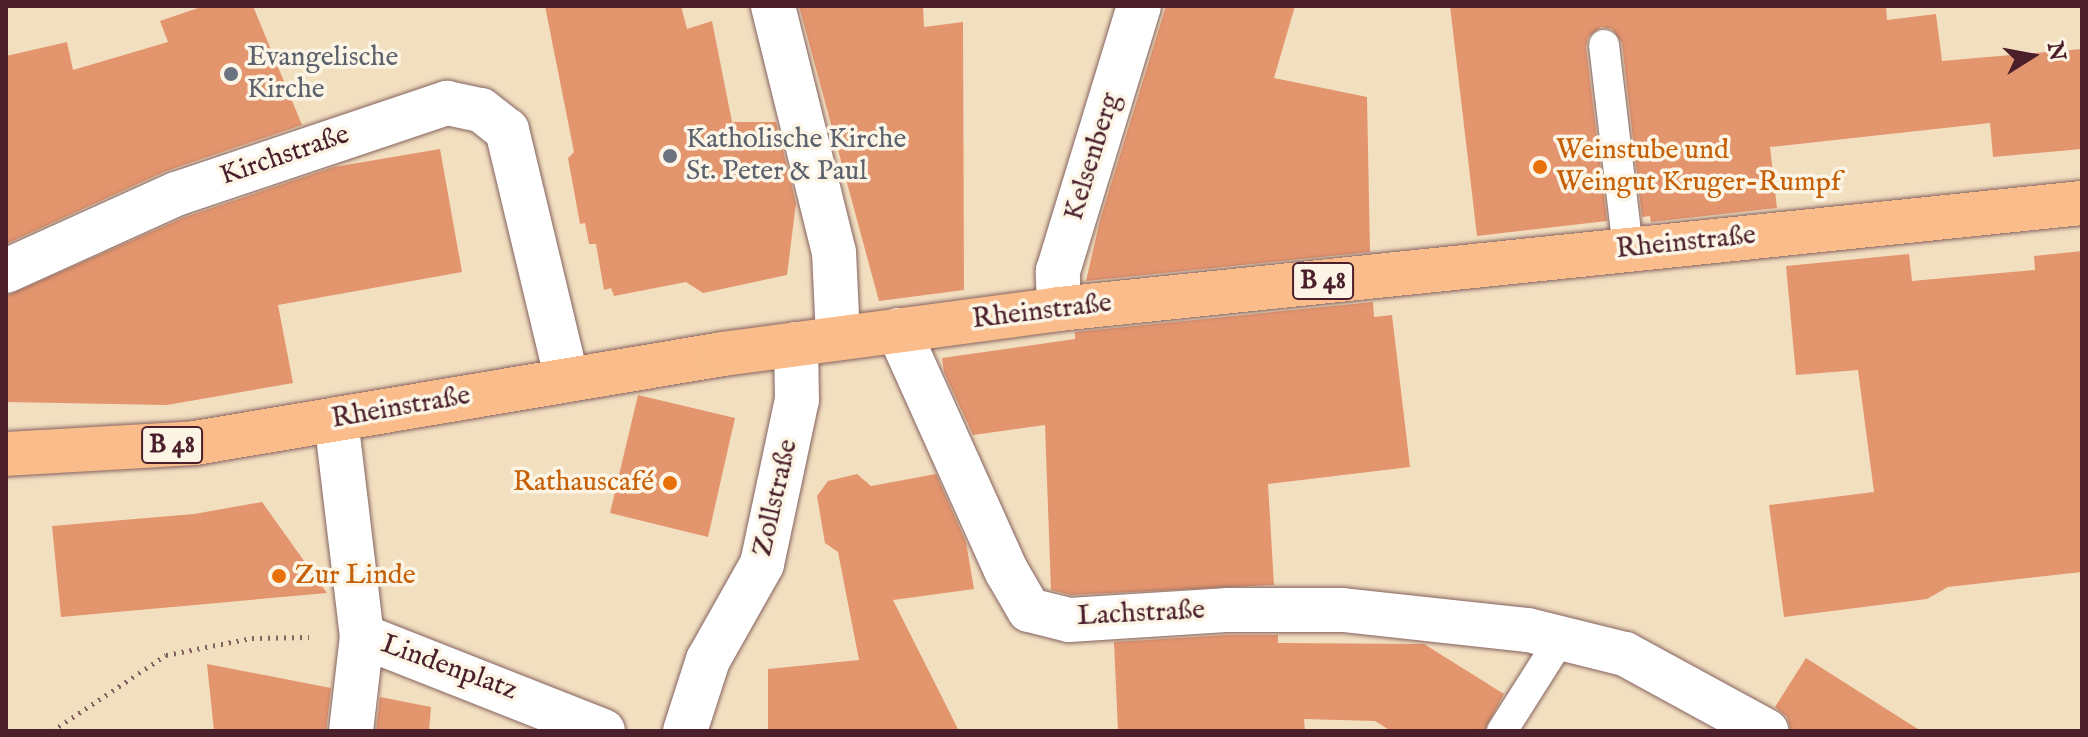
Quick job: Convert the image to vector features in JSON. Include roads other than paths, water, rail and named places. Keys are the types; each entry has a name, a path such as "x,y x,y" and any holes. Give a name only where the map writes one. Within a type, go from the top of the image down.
{"main road":[{"name":"Rheinstraße","path":"6,454 195,443 817,341 1059,309 2082,203"}],"street":[{"name":"Zollstraße","path":"685,731 708,660 762,564 797,400 817,341 834,252 773,6"},
{"name":"Kelsenberg","path":"1059,309 1058,271 1139,6"},
{"name":"Kirchstraße","path":"6,271 176,194 447,103 481,110 507,130 567,380"},
{"name":"Lachstraße","path":"898,330 1007,572 1029,610 1069,620 1226,610 1343,610 1528,630 1625,654 1766,731"},
{"name":"Lindenplatz","path":"336,419 362,636 603,731"},
{"path":"351,731 362,636"}],"lane":[{"path":"1604,45 1628,249"},
{"path":"1502,731 1561,638"}],"place":[{"name":"Evangelische Kirche","path":"231,74"},
{"name":"Katholische Kirche St. Peter & Paul","path":"670,156"},
{"name":"Weinstube und Weingut Kruger-Rumpf","path":"1540,167"},
{"name":"Rathauscafé","path":"670,483"},
{"name":"Zur Linde","path":"279,576"}]}
